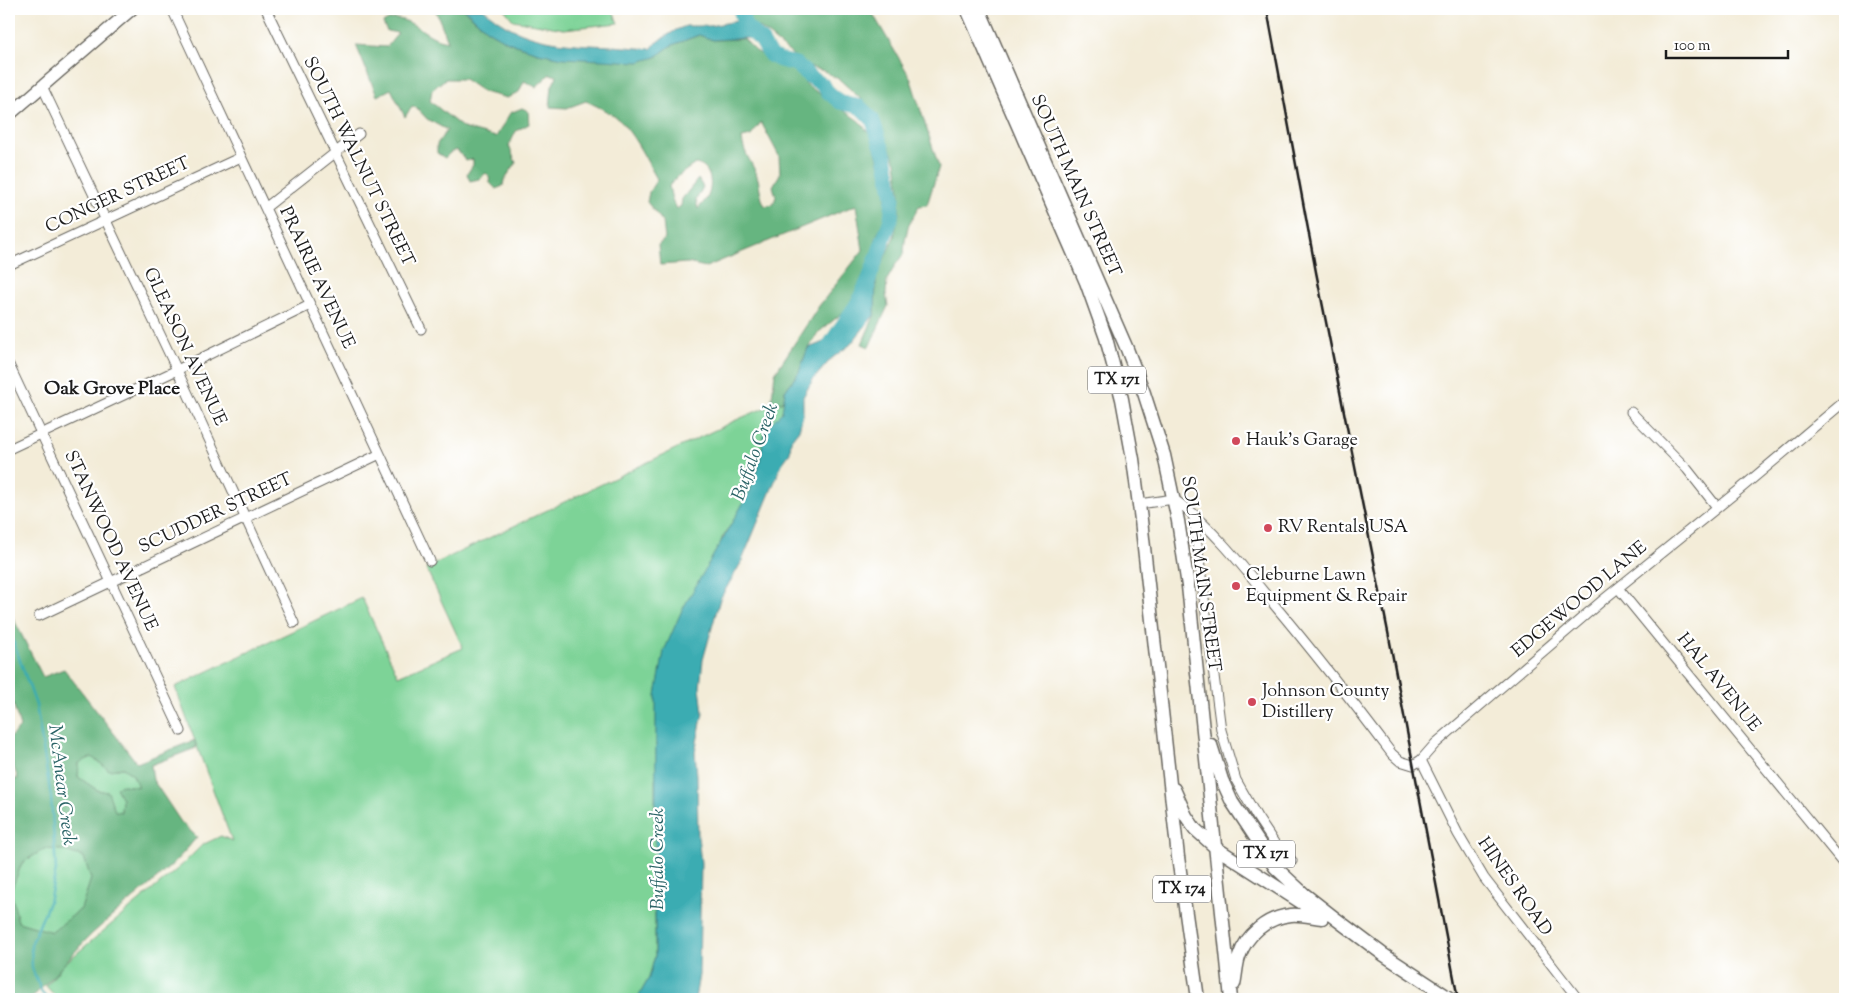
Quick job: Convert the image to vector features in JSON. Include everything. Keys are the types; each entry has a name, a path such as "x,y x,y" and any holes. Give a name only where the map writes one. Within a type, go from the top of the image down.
{"main road":[{"path":"9,114 132,9"},
{"name":"SOUTH MAIN STREET","path":"967,9 1123,340 1144,392 1164,455 1174,499 1187,579 1232,999"},
{"name":"SOUTH MAIN STREET","path":"979,9 1086,282 1106,338 1122,399 1139,504 1184,906 1198,999"},
{"name":"TX 171","path":"1201,714 1216,764 1228,794 1275,867 1317,904 1384,955 1451,999"},
{"name":"TX 171","path":"1169,777 1186,816 1195,829 1216,848 1360,942 1384,955"},
{"path":"1232,999 1241,951 1244,944 1263,925 1288,915 1326,919"}],"street":[{"name":"PRAIRIE AVENUE","path":"172,9 430,561"},
{"name":"SOUTH WALNUT STREET","path":"266,9 420,329"},
{"name":"GLEASON AVENUE","path":"42,86 177,370 294,623"},
{"path":"266,208 359,134"},
{"name":"CONGER STREET","path":"9,265 241,158"},
{"path":"9,449 310,306"},
{"name":"STANWOOD AVENUE","path":"9,365 181,731"},
{"name":"EDGEWOOD LANE","path":"1421,760 1435,744 1618,588 1845,401"},
{"path":"1631,412 1687,469 1717,507"},
{"name":"SCUDDER STREET","path":"39,616 380,454"},
{"path":"1139,504 1174,499 1193,513 1230,551 1348,696 1392,754 1400,761 1413,765 1421,760"},
{"path":"1193,513 1221,730 1236,780 1257,817 1282,853 1292,861"},
{"name":"HAL AVENUE","path":"1618,588 1845,865"},
{"name":"HINES ROAD","path":"1421,760 1458,834 1484,878 1578,999"}],"green space":[{"path":"435,9 463,9 487,30 508,42 538,53 588,59 656,57 670,46 699,35 713,40 744,39 756,51 774,62 796,70 807,85 859,121 871,135 886,186 885,218 876,237 874,253 846,310 819,332 808,348 799,372 785,391 784,401 771,405 775,373 819,306 863,250 856,205 706,267 687,263 660,265 658,245 665,239 663,222 647,202 649,192 657,179 633,137 615,117 586,101 567,108 550,107 552,86 557,76 550,74 536,87 524,81 519,92 507,98 483,92 464,79 445,79 432,90 430,101 463,128 496,137 510,113 522,108 528,111 529,124 516,131 509,146 516,163 504,180 503,186 496,189 490,183 489,176 486,173 479,179 470,181 467,174 473,165 473,159 466,161 457,150 451,152 445,158 437,153 437,144 447,130 427,119 417,108 412,106 405,117 391,89 377,96 356,45 387,47 398,33 387,31 383,23 397,19 410,23 438,39 448,41","holes":["761,122 779,156 780,174 773,186 776,197 773,204 765,206 756,174 744,149 742,138 751,136","695,164 704,168 709,176 710,191 708,196 698,209 696,200 703,187 698,179 682,199 681,206 676,209 669,186 678,176"]},
{"path":"504,9 612,9 618,23 564,29 513,20"},
{"path":"746,9 870,9 910,77 939,167 927,205 919,206 908,227 904,253 887,280 886,294 888,306 869,347 862,344 875,314 876,277 894,237 899,213 900,192 896,162 871,108 840,80 824,71 806,66 760,28 751,26"},
{"path":"784,401 782,412 770,424 764,434 760,460 750,491 722,538 655,780 655,956 649,978 637,999 58,999 46,986 64,964 182,865 202,845 221,836 232,841 175,687 362,598 398,676 463,648 426,568 734,421"},
{"path":"9,610 43,677 64,669 137,763 195,740 196,748 151,765 153,780 181,822 197,837 161,875 93,933 30,999 9,999 9,779 18,779 11,759 9,739 20,727 9,689","holes":["92,757 109,770 123,768 133,775 138,787 122,785 116,788 122,799 121,812 115,811 108,792 97,790 78,777 79,763","44,849 62,850 84,857 91,879 81,909 52,932 18,922 11,891 22,863"]},
{"path":"92,757 109,770 123,768 133,775 138,787 123,785 121,812 115,811 107,792 97,790 78,777 79,762"},
{"path":"44,849 62,850 84,857 91,879 81,909 52,932 18,922 10,892 22,863"}],"water":[{"path":"464,9 484,9 513,29 544,40 651,49 657,42 686,26 709,26 737,21 760,28 757,36 749,38 713,40 699,35 670,46 656,57 639,62 563,58 538,53 508,42 487,30"},
{"path":"863,275 876,277 875,314 850,345 831,359 812,381 803,397 803,415 799,430 791,440 790,453 782,464 741,563 720,599 703,660 700,687 703,713 695,752 698,836 701,863 699,975 695,999 637,999 649,978 655,956 656,695 664,651 682,610 750,491 760,460 764,434 770,424 782,412 785,391 799,372 808,348 834,336 847,325 855,309"}],"waterway":[{"name":"Buffalo Creek","path":"740,9 745,26 761,40 770,55 796,64 823,85 840,102 860,107 872,119 885,156 893,197 891,219 869,279 857,304 825,352"},
{"name":"McAnear Creek","path":"9,630 36,705 51,797 56,870 49,902 31,945 32,968 42,993 49,999"}],"railway":[{"path":"1267,9 1316,272 1389,637 1458,999"}],"place":[{"name":"Hauk's Garage","path":"1236,441"},
{"name":"RV Rentals USA","path":"1268,528"},
{"name":"Cleburne Lawn Equipment & Repair","path":"1236,586"},
{"name":"Johnson County Distillery","path":"1252,702"}],"district":[{"name":"Oak Grove Place","path":"112,389"}]}
